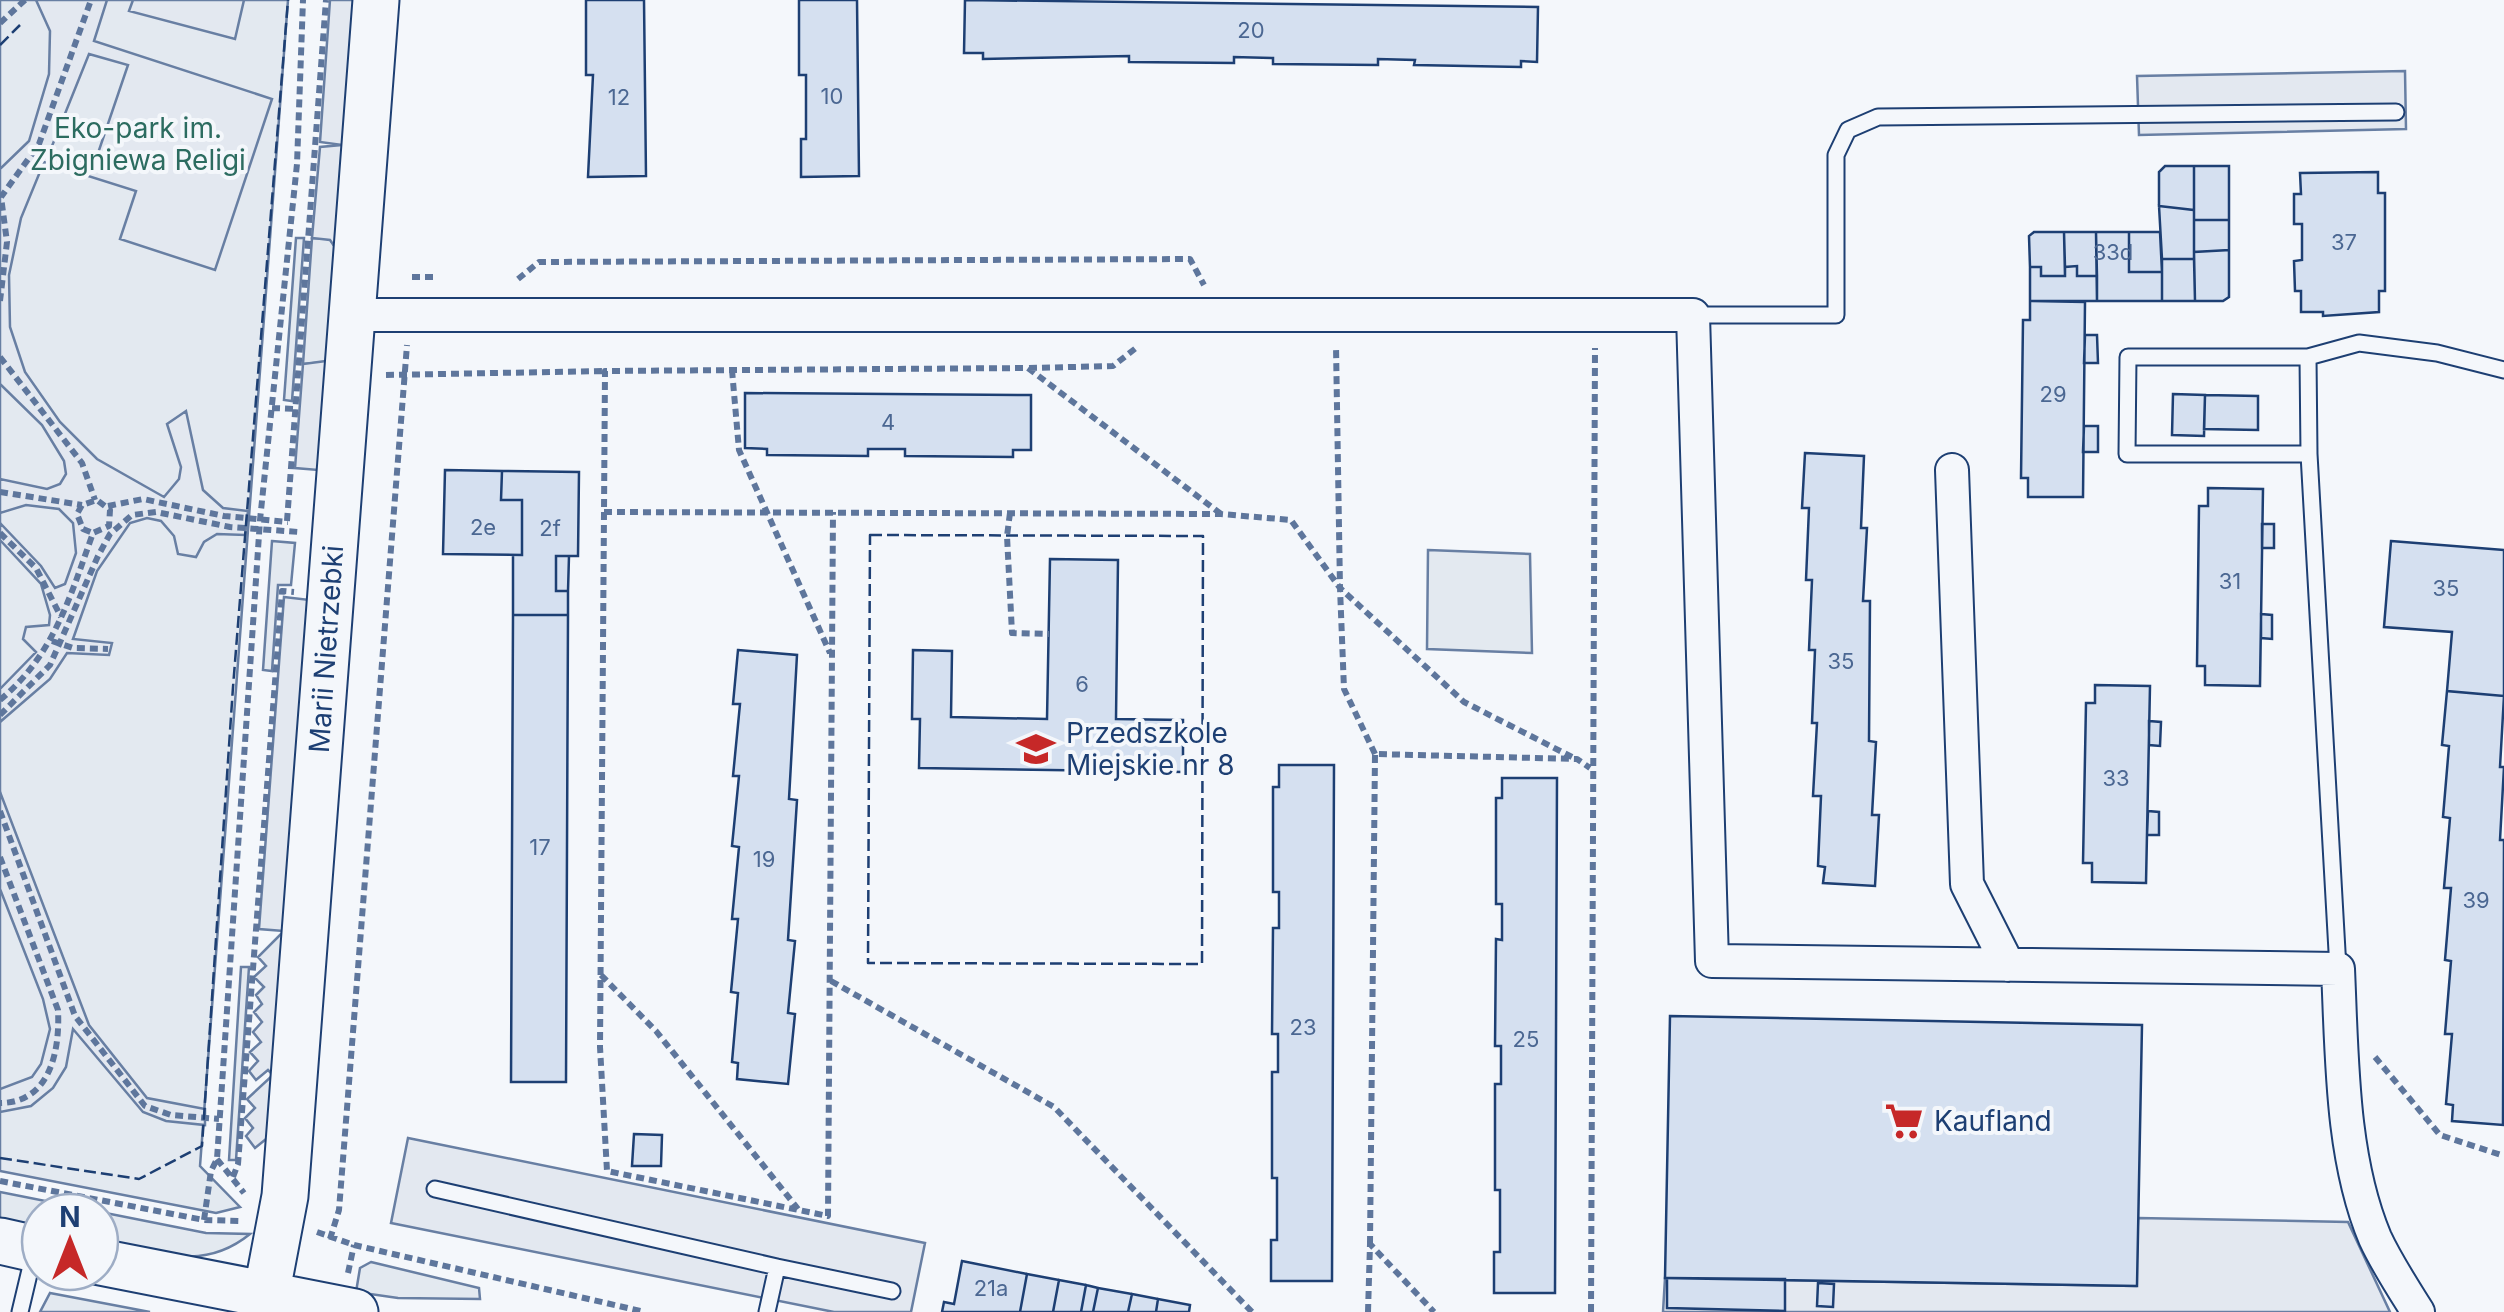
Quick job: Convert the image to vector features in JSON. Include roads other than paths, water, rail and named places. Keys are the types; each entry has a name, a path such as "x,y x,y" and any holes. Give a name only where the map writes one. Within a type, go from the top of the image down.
{"street":[{"name":"Marii Nietrzebki","path":"264,1304 284,1196 376,0"},
{"path":"353,315 1693,315 1712,961 2338,969 2341,1030 2362,1200 2376,1239 2418,1312"},
{"path":"1952,470 1967,884 2008,965"},
{"path":"120,1267 264,1304 355,1312"}],"lane":[{"path":"1693,315 1836,315 1836,155 1848,130 1878,117 2396,112"},
{"path":"2309,454 2127,454 2128,357 2308,357 2359,344 2436,353 2504,370"},
{"path":"2308,357 2309,454 2338,969"},
{"path":"435,1189 892,1291"},
{"path":"767,1312 777,1267"}],"place":[{"name":"Przedszkole Miejskie nr 8","path":"1036,749"},
{"name":"Kaufland","path":"1904,1121"}],"park label":[{"name":"Eko-park im. Zbigniewa Religi","path":"138,144"}]}
